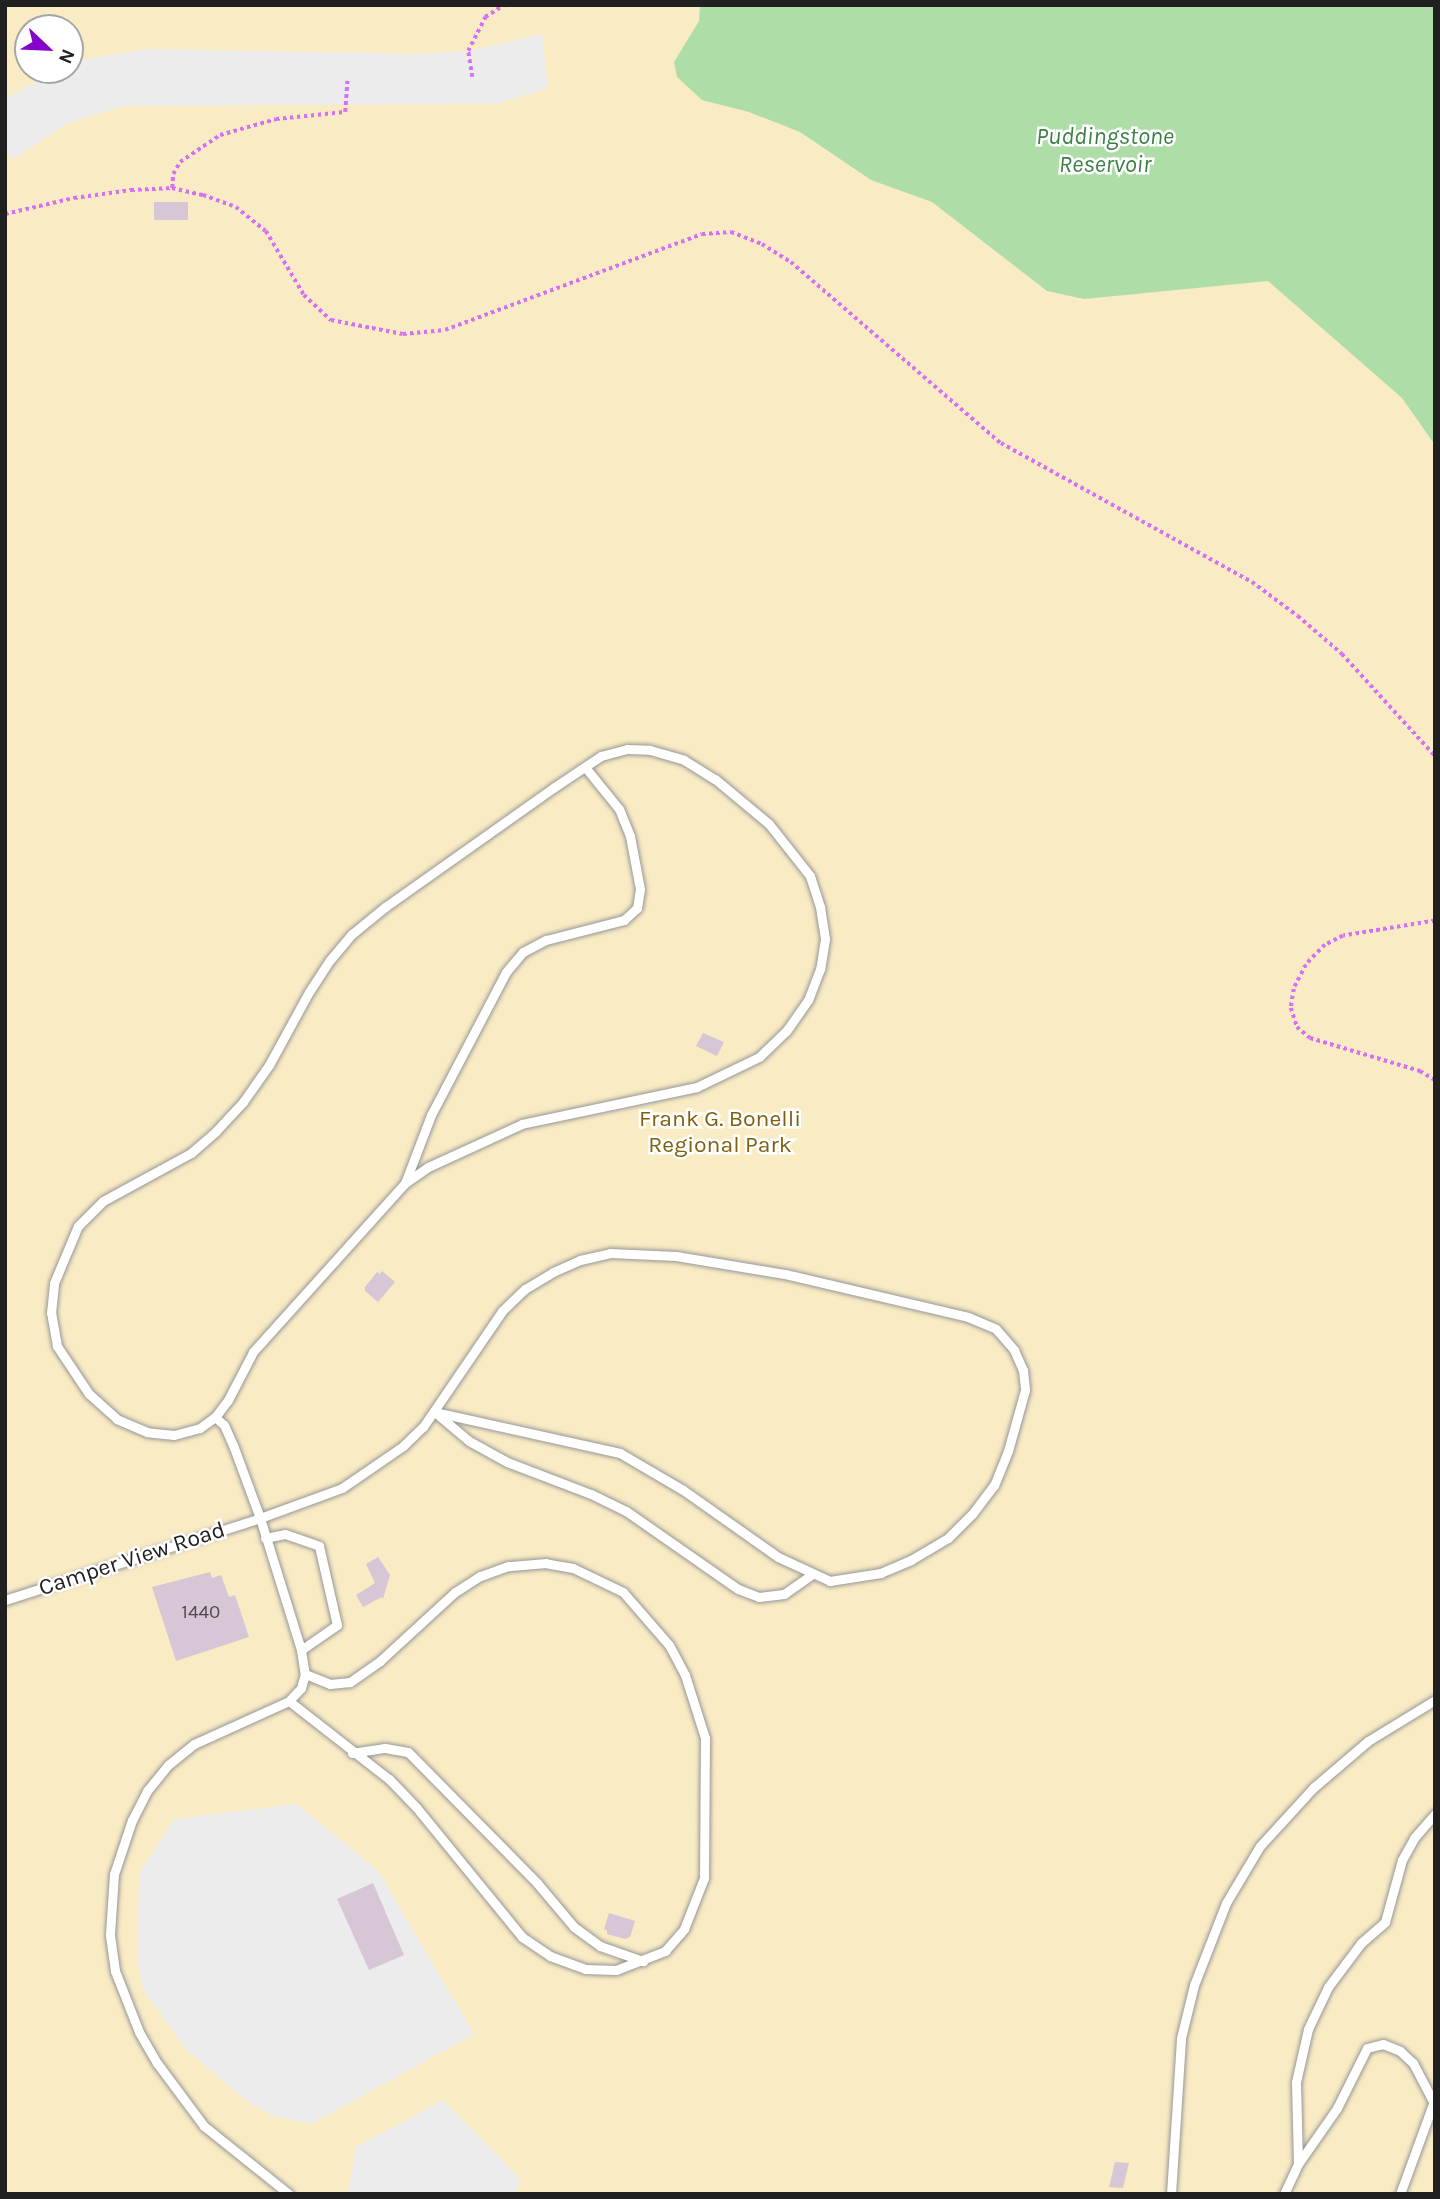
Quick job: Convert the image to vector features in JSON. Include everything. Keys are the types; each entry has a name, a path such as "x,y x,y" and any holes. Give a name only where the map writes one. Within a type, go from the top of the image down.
{"lane":[{"path":"627,749 650,750 684,760 741,799 769,824 810,876 820,907 825,939 820,969 808,999 786,1031 759,1057 697,1087 522,1124 428,1167 405,1183 253,1352 228,1400 215,1417 200,1429 174,1435 147,1432 117,1419 89,1394 57,1346 51,1312 54,1283 78,1226 103,1201 191,1153 225,1122 269,1065 330,960 352,934 384,907 601,756 627,749"},
{"path":"405,1183 431,1115 506,972 523,952 546,940 624,920 637,908 640,889 630,836 619,809 585,767"},
{"name":"Camper View Road","path":"5,1600 260,1518 342,1488 403,1446 435,1412 502,1311 525,1289 580,1260 610,1253 677,1256 786,1274 968,1317 996,1328 1014,1350 1023,1370 1025,1390 1008,1451 987,1495 948,1538 911,1560 852,1580 830,1581 778,1557 683,1490 620,1453 435,1412"},
{"path":"435,1412 469,1441 507,1462 592,1494 626,1511 738,1589 759,1597 784,1594 813,1574"},
{"path":"215,1417 224,1425 233,1445 260,1518 301,1650 305,1674 301,1688 289,1701 194,1744 168,1765 147,1791 132,1820 114,1874 110,1907 115,1971 139,2032 156,2063 204,2126 289,2194"},
{"path":"265,1538 285,1534 319,1546 337,1625 301,1650"},
{"path":"289,1701 388,1779 416,1807 522,1937 550,1956 585,1969 616,1970 664,1951 684,1929 704,1878 705,1738 685,1675 669,1645 623,1592 573,1568 546,1563 508,1566 480,1576 455,1592 380,1661 350,1682 330,1685 305,1674"},
{"path":"1171,2194 1181,2038 1194,1985 1226,1903 1260,1846 1313,1788 1368,1741 1435,1700"},
{"path":"352,1752 385,1748 408,1752 537,1883 574,1927 600,1946 643,1961"},
{"path":"1298,2164 1296,2082 1308,2029 1328,1987 1361,1943 1385,1922 1402,1860 1414,1838 1435,1814"},
{"path":"1284,2194 1298,2164 1337,2108 1367,2048 1382,2044 1400,2052 1413,2063 1434,2104 1399,2194"}],"path":[{"path":"472,77 468,51 475,34 485,17 504,5"},
{"path":"172,188 173,174 180,162 220,135 276,119 345,112 347,81"},
{"path":"5,214 74,198 172,188 203,195 236,207 266,231 304,295 331,320 403,334 445,330 702,234 731,232 762,244 791,262 1001,443 1252,582 1298,615 1342,654 1435,756"},
{"path":"1435,921 1343,936 1325,945 1306,965 1294,989 1292,1008 1297,1027 1310,1038 1420,1070 1435,1080"}],"green space":[{"name":"Frank G. Bonelli Regional Park","path":"5,5 1435,5 1435,2194 5,2194"}],"shaded area":[{"path":"542,34 548,88 495,104 124,106 68,123 13,159 5,147 5,99 31,84 84,84 84,60 148,49 419,54 468,51"},
{"path":"297,1804 378,1871 474,2034 312,2124 275,2117 246,2101 185,2048 144,1991 137,1963 139,1874 174,1819"},
{"path":"443,2100 521,2180 515,2194 348,2192 356,2147"}],"water":[{"name":"Puddingstone Reservoir","path":"700,5 1435,5 1435,445 1402,398 1268,281 1084,299 1047,291 932,202 871,180 800,132 749,112 702,100 677,77 674,62 699,21"}],"building":[{"path":"154,202 188,202 188,220 154,220"},
{"path":"703,1033 724,1042 717,1056 696,1046"},
{"path":"382,1271 395,1282 378,1302 365,1291 365,1287 377,1272 380,1274"},
{"path":"378,1557 390,1575 383,1599 382,1597 363,1607 356,1595 375,1583 366,1564"},
{"path":"210,1572 212,1578 221,1575 229,1597 235,1595 249,1637 176,1661 152,1587"},
{"path":"373,1883 404,1955 369,1970 337,1899"},
{"path":"609,1913 635,1921 630,1937 625,1939 607,1934 604,1929"},
{"path":"1115,2162 1129,2163 1123,2188 1109,2187"}]}
